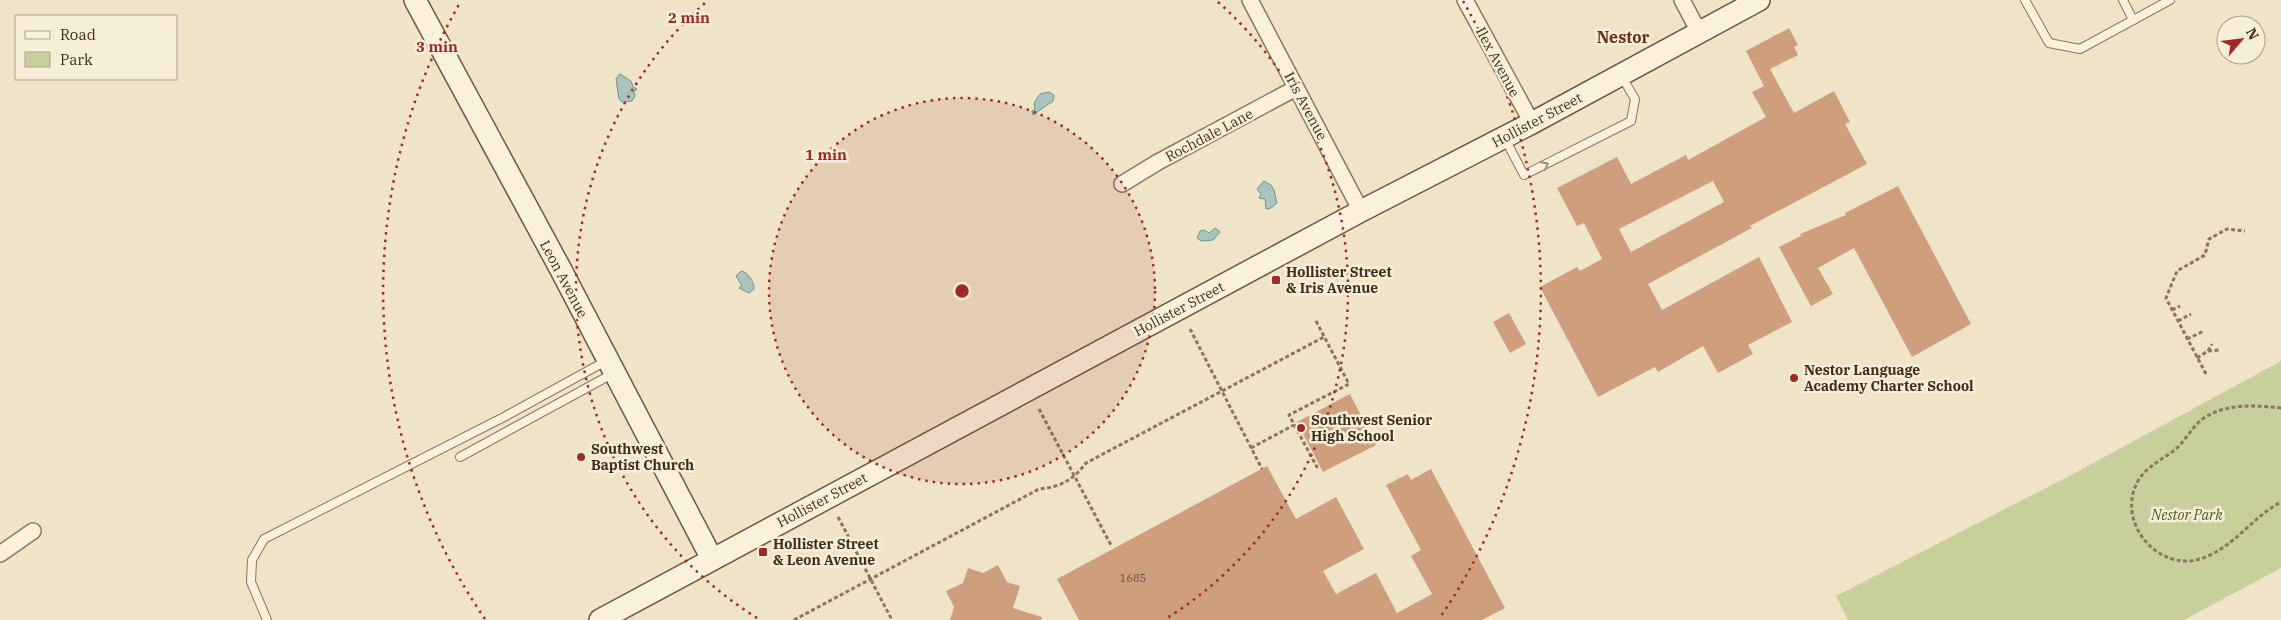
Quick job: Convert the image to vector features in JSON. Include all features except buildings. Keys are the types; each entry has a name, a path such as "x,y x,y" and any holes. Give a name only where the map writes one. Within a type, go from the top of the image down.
{"main road":[{"name":"Leon Avenue","path":"415,0 712,559"},
{"name":"Hollister Street","path":"600,620 1361,211 1532,123 1760,0"}],"street":[{"name":"Iris Avenue","path":"1250,0 1361,211"},
{"name":"Ilex Avenue","path":"1465,0 1532,123"},
{"path":"1682,0 1700,34"},
{"name":"Rochdale Lane","path":"1122,184 1158,162 1296,88"},
{"path":"0,554 32,531"}],"lane":[{"path":"2025,0 2049,43 2080,49 2170,0"},
{"path":"2123,0 2133,20"},
{"path":"1504,137 1524,175 1630,121 1635,100 1621,75"},
{"path":"460,457 611,367"},
{"path":"267,620 251,582 252,560 264,539 504,417 611,367"}],"path":[{"path":"2206,374 2166,298 2177,271 2204,255 2209,239 2227,229 2245,230"},
{"path":"2172,310 2180,306"},
{"path":"2178,320 2191,314"},
{"path":"1316,321 1349,384 1289,415 1318,469"},
{"path":"1190,329 1262,469"},
{"path":"2187,339 2204,331"},
{"path":"794,620 1039,490 1054,488 1075,477 1086,463 1324,337"},
{"path":"2197,358 2208,351 2212,344"},
{"path":"2208,351 2214,352 2219,350"},
{"path":"2281,408 2240,407 2224,409 2200,422 2176,448 2144,472 2132,494 2130,508 2133,523 2143,539 2157,551 2171,558 2184,560 2199,559 2216,552 2281,502"},
{"path":"1039,409 1112,547"},
{"path":"1251,448 1294,425"},
{"path":"838,517 892,620"}],"green space":[{"name":"Nestor Park","path":"2281,361 2281,568 2184,620 1848,620 1836,596 2075,473"}],"water":[{"path":"620,74 631,81 633,87 637,89 634,92 635,96 632,101 622,102 619,99 616,79"},
{"path":"1049,92 1054,95 1053,101 1033,115 1034,103 1040,94"},
{"path":"1264,181 1271,185 1274,190 1277,203 1271,208 1266,209 1265,199 1259,198 1261,194 1257,189"},
{"path":"1215,228 1220,232 1213,240 1201,241 1197,238 1200,231 1204,230 1209,233"},
{"path":"741,271 748,275 753,284 754,289 749,293 739,288 742,286 736,276"}],"place":[{"name":"Hollister Street & Iris Avenue","path":"1276,280"},
{"name":"Nestor Language Academy Charter School","path":"1794,378"},
{"name":"Southwest Senior High School","path":"1301,428"},
{"name":"Southwest Baptist Church","path":"581,457"},
{"name":"Hollister Street & Leon Avenue","path":"763,552"}],"district":[{"name":"Nestor","path":"1623,37"}]}
